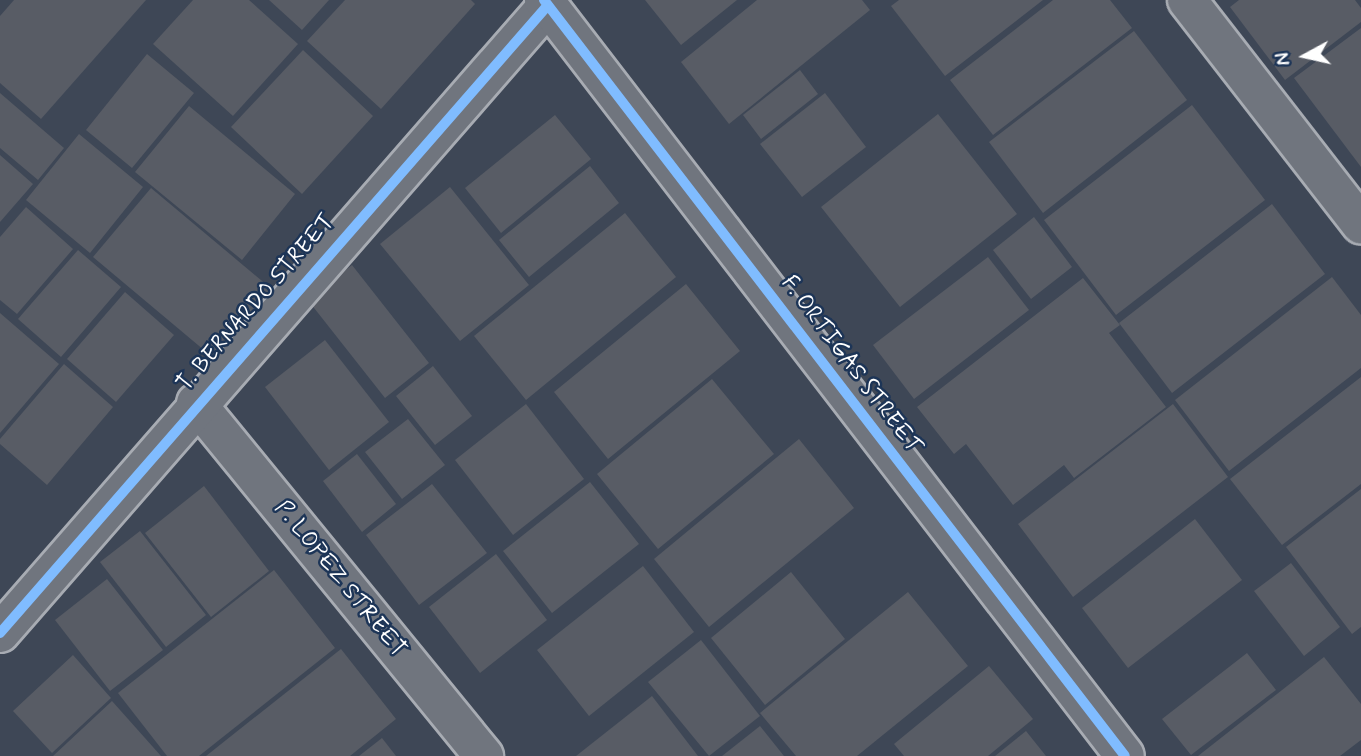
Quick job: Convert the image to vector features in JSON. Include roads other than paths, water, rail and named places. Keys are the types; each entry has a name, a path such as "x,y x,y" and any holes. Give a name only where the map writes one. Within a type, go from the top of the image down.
{"street":[{"path":"1187,0 1361,225"},
{"name":"T. BERNARDO STREET","path":"0,633 195,403 546,2"},
{"name":"F. ORTIGAS STREET","path":"546,2 1125,756"},
{"name":"P. LOPEZ STREET","path":"195,403 484,756"}]}
